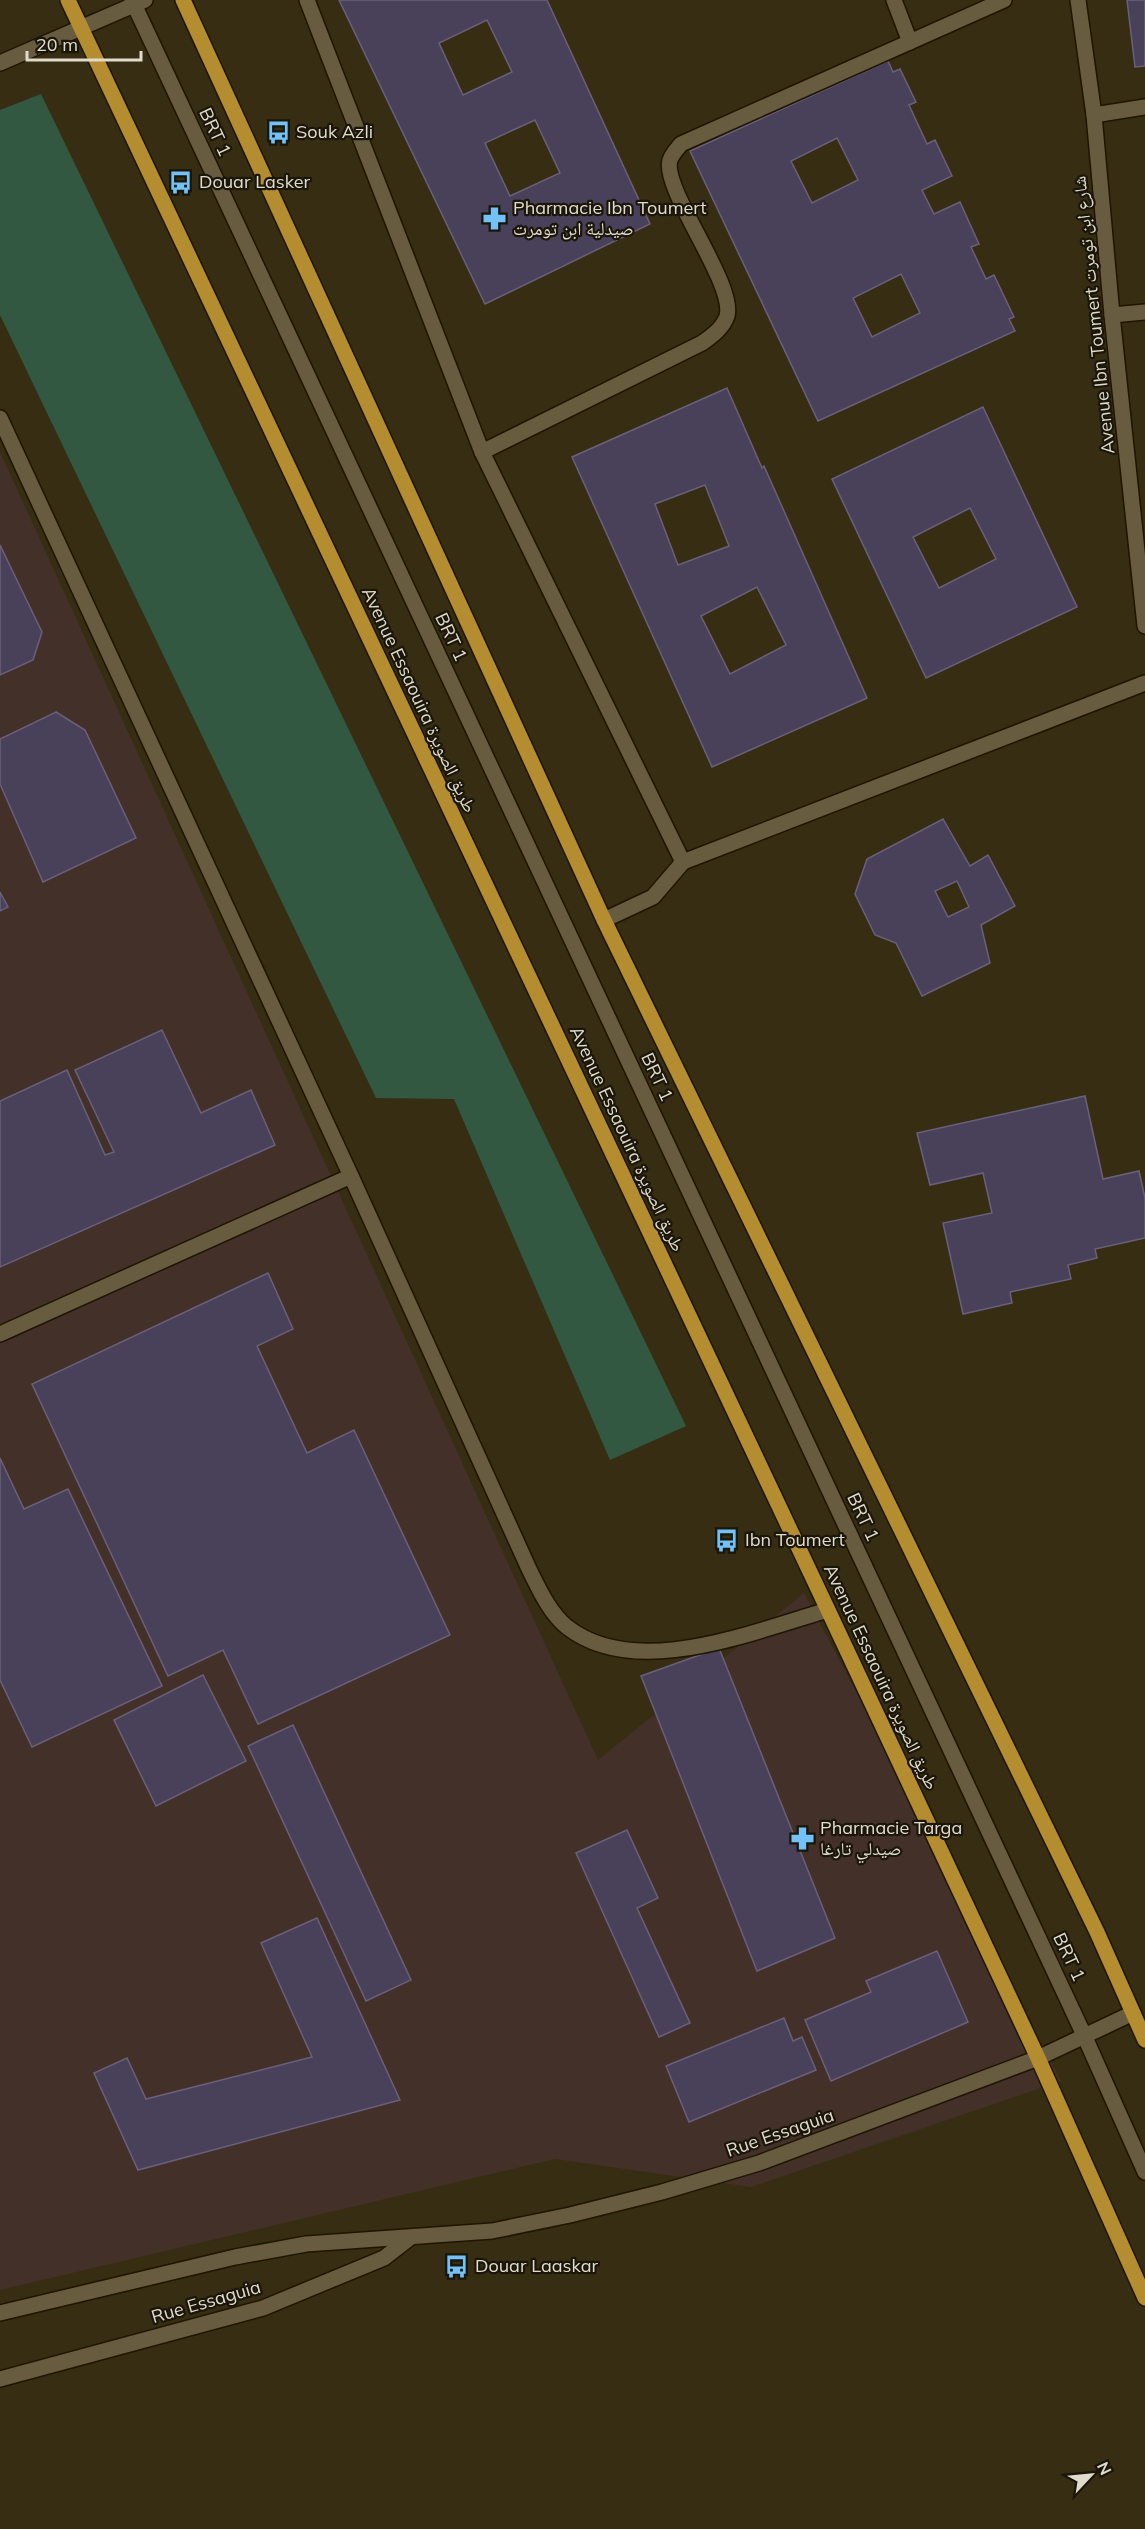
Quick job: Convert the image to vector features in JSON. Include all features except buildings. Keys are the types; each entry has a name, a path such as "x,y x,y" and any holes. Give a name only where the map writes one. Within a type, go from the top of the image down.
{"main road":[{"name":"Avenue Essaouira طريق الصويرة","path":"68,0 1038,2058 1145,2298"},
{"path":"183,0 604,920 1097,1932 1139,2011 1145,2040"}],"street":[{"path":"307,0 482,452 683,862"},
{"path":"894,0 910,42"},
{"path":"482,452 702,343 722,325 727,314 721,286 678,192 670,168 670,159 681,144 1004,0"},
{"name":"Avenue Ibn Toumert شارع ابن تومرت","path":"1078,0 1094,115 1112,315 1140,533 1145,626"},
{"path":"0,63 137,2"},
{"name":"BRT 1","path":"137,2 1084,2035 1145,2172"},
{"path":"1094,115 1145,107"},
{"path":"1112,315 1145,312"},
{"path":"0,418 351,1176 529,1569 548,1605 566,1626 594,1642 622,1650 658,1652 697,1647 828,1610"},
{"path":"604,920 653,897 683,862 1145,683"},
{"path":"0,1334 351,1176"},
{"name":"Rue Essaguia","path":"0,2313 235,2257 306,2244 492,2231 570,2215 662,2192 759,2163 1038,2058 1139,2011"},
{"name":"Rue Essaguia","path":"0,2379 262,2308 384,2258 411,2237"}],"shaded area":[{"path":"0,452 598,1760 804,1593 1061,2081 751,2187 555,2159 0,2290"}],"green space":[{"path":"41,94 686,1426 610,1460 454,1099 376,1098 0,315 0,110"}],"place":[{"name":"Souk Azli","path":"278,132"},
{"name":"Douar Lasker","path":"181,182"},
{"name":"Pharmacie Ibn Toumert صيدلية ابن تومرت","path":"495,218"},
{"name":"Ibn Toumert","path":"727,1540"},
{"name":"Pharmacie Targa صيدلي تارغا","path":"802,1838"},
{"name":"Douar Laaskar","path":"457,2266"}]}
